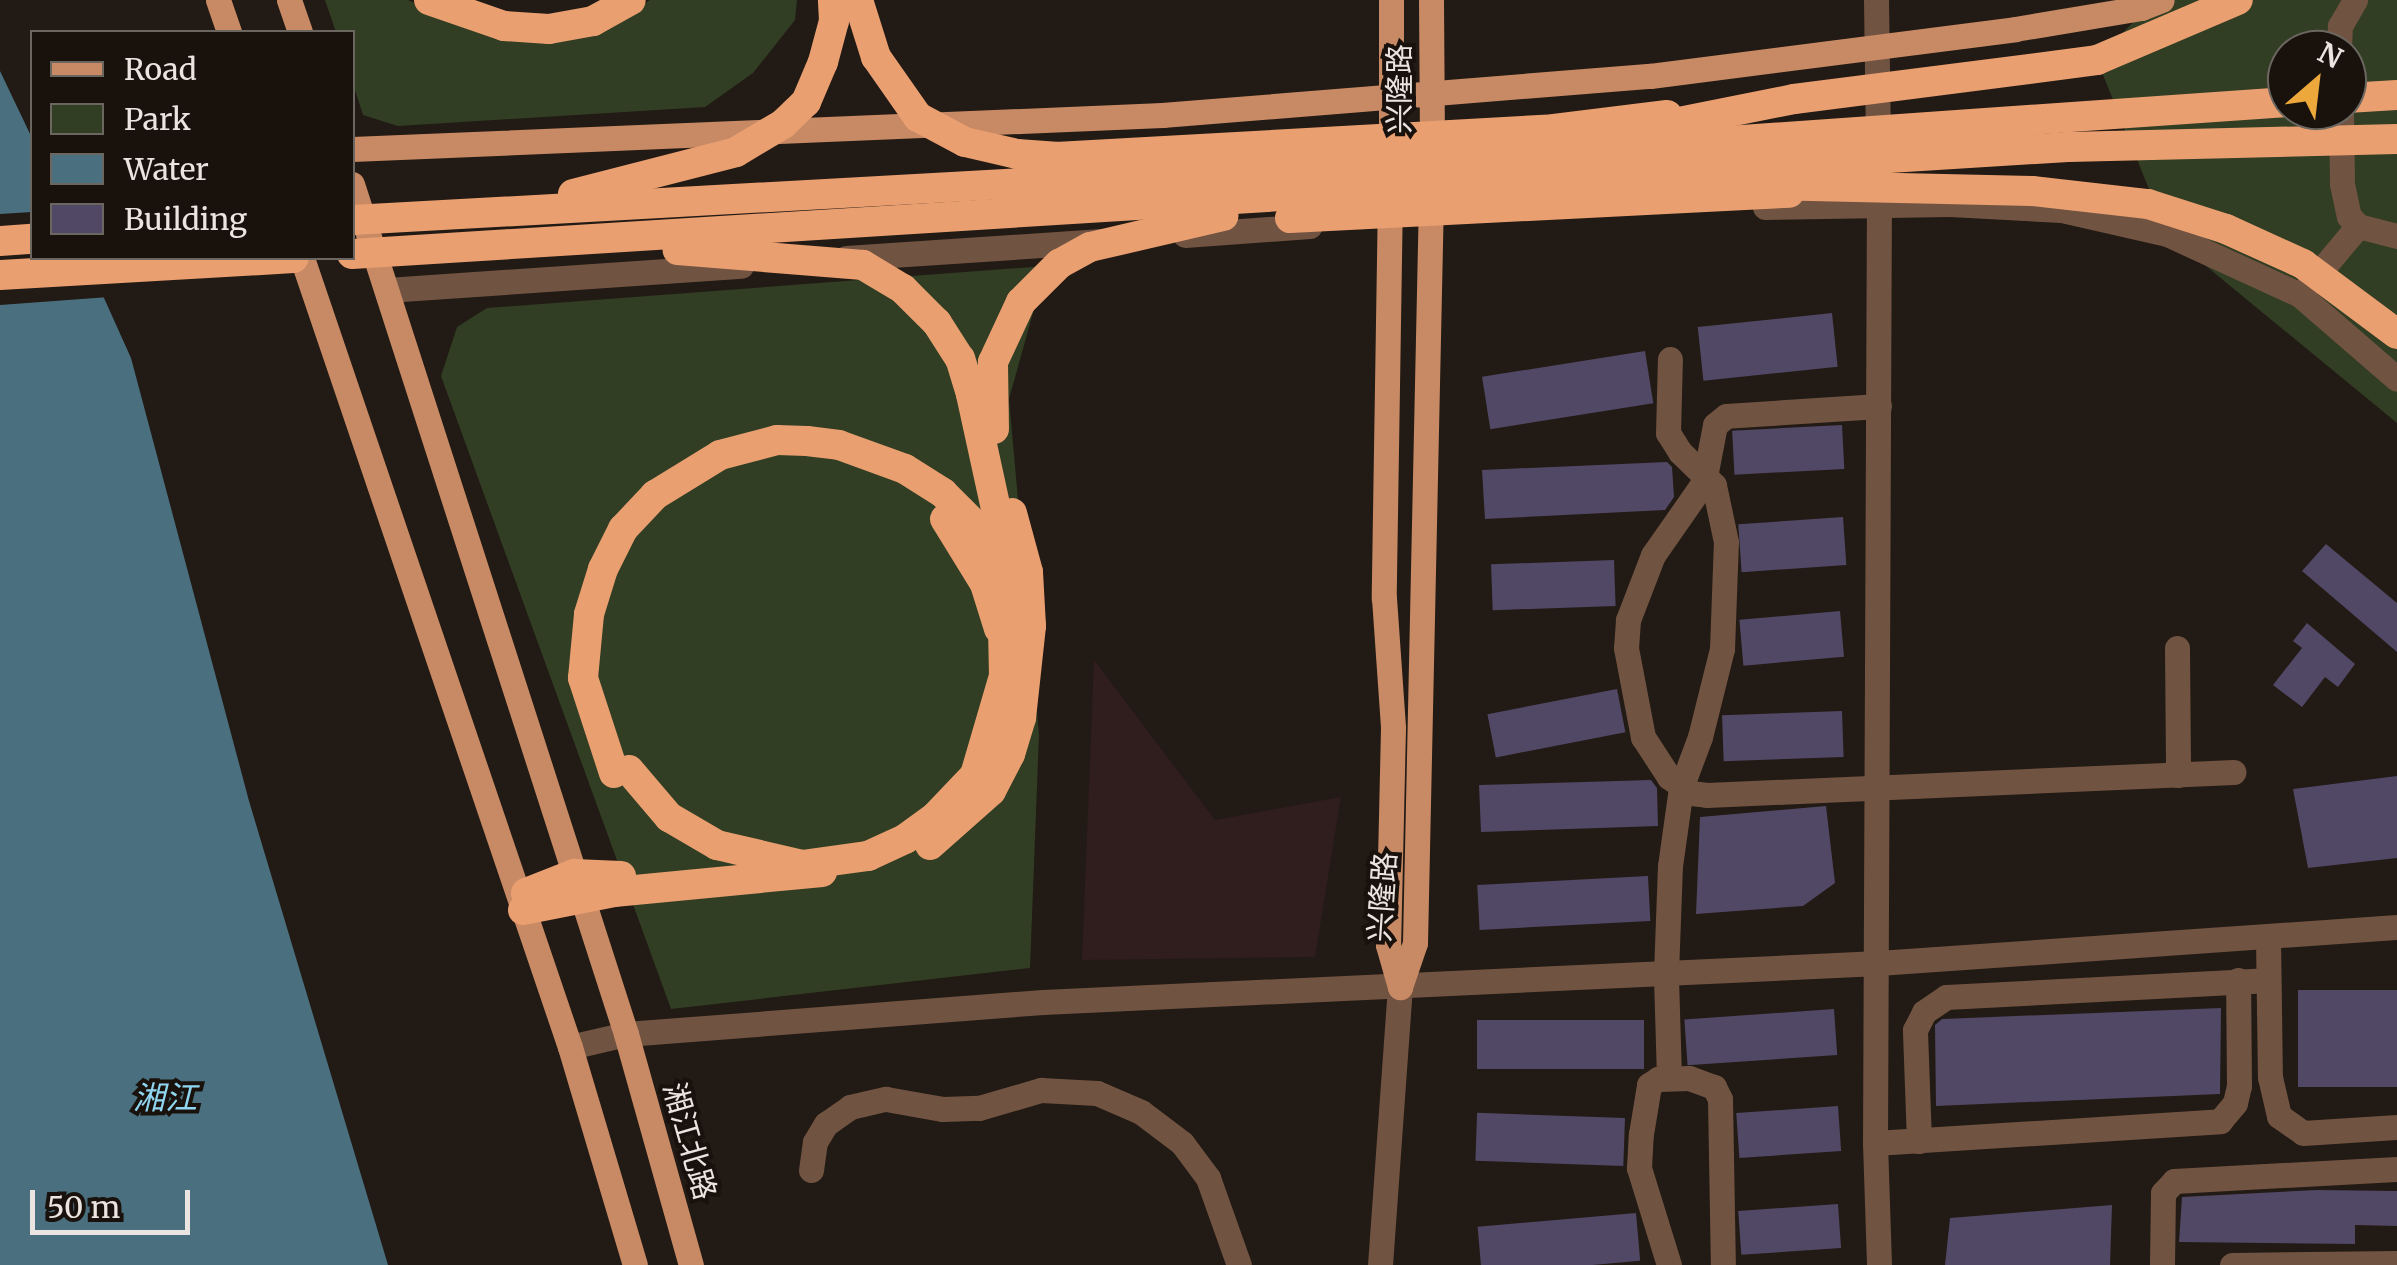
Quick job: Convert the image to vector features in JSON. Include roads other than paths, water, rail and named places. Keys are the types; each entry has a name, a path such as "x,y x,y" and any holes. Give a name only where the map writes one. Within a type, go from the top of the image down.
{"highway":[{"path":"429,0 504,26 549,28 593,20 631,0"},
{"path":"454,0 493,12 538,11 603,0"},
{"path":"521,210 736,152 783,124 806,102 823,62 834,22 833,0"},
{"path":"858,0 876,57 918,117 966,142 1056,157 1195,170"},
{"path":"1056,157 1554,128 2097,60 2238,0"},
{"path":"2367,97 2397,95"},
{"path":"1516,170 1794,99"},
{"path":"355,254 1314,196 1516,170 2267,104"},
{"path":"355,220 1195,170 1516,170 2397,139"},
{"path":"1516,170 2032,191 2148,204 2226,230 2303,264 2397,334"},
{"path":"1187,224 1917,186"},
{"path":"520,903 577,885 835,864 892,855 938,826 985,781 1007,728 1016,690 1014,614 1006,574 975,525 943,494 905,469 839,445 777,440 720,455 655,494 623,529 603,568 589,614 583,678 614,773 645,814 672,839 705,858 781,879 873,875 926,848 991,791 1010,754 1021,718 1031,626 1028,572 991,414 993,362 1021,302 1059,264 1090,247 1314,196"},
{"path":"0,241 30,239"},
{"path":"556,242 790,256 863,265 904,289 937,323 960,359 1001,532 1004,676 975,774 935,817 905,839 868,856 802,865 717,845 669,817 629,770 600,698 596,658 606,594 614,570 643,525 672,494 712,472 754,459 804,455 848,459 898,480 953,528 985,584 998,623 1001,668 990,711 964,768 939,802 864,848 835,864"},
{"path":"0,275 259,260"}],"main road":[{"path":"218,0 228,30"},
{"path":"289,0 299,30"},
{"name":"兴隆路","path":"1391,0 1384,598 1393,728 1388,946 1400,987"},
{"name":"兴隆路","path":"1400,987 1415,943 1432,0"},
{"path":"355,150 1162,114 1650,76 1876,48 2141,8 2162,0"},
{"name":"湘江北路","path":"355,193 626,1034 690,1265"},
{"path":"303,260 570,1047 635,1265"}],"street":[{"path":"1876,0 1879,406 1875,1143 1879,1265"},
{"path":"2340,30 2355,0"},
{"path":"2341,130 2344,204 2358,226 2397,236"},
{"path":"387,290 1431,218 1879,203 2062,210 2167,234 2300,296 2397,379"},
{"path":"2300,296 2358,226"},
{"path":"1669,1078 1666,974 1670,866 1681,788 1700,737 1722,650 1726,542 1722,506 1707,474 1680,452 1668,433 1670,358"},
{"path":"1879,406 1720,418 1711,438 1707,474 1653,555 1628,620 1626,648 1642,737 1668,777 1681,788 1707,795 2233,772"},
{"path":"2177,648 2178,774"},
{"path":"570,1047 626,1034 1043,1002 1878,963 2397,927"},
{"path":"2268,938 2266,980 2273,1098 2288,1126 2303,1133 2397,1127"},
{"path":"1875,1143 2220,1121 2235,1102 2238,1086 2238,980"},
{"path":"1919,1140 1915,1030 1924,1012 1935,1002 1955,994 2266,980"},
{"path":"1380,1265 1400,987"},
{"path":"1669,1265 1639,1168 1650,1085 1669,1078 1700,1079 1714,1086 1720,1100 1723,1265"},
{"path":"810,1170 815,1142 826,1124 850,1106 886,1100 979,1108 1041,1090 1096,1093 1142,1112 1182,1143 1208,1178 1239,1265"},
{"path":"2162,1265 2163,1194 2174,1182 2397,1169"},
{"path":"2232,1265 2397,1263"}],"water":[{"name":"湘江","path":"0,71 30,134 30,260 87,260 131,358 249,801 388,1265 0,1265"}]}
